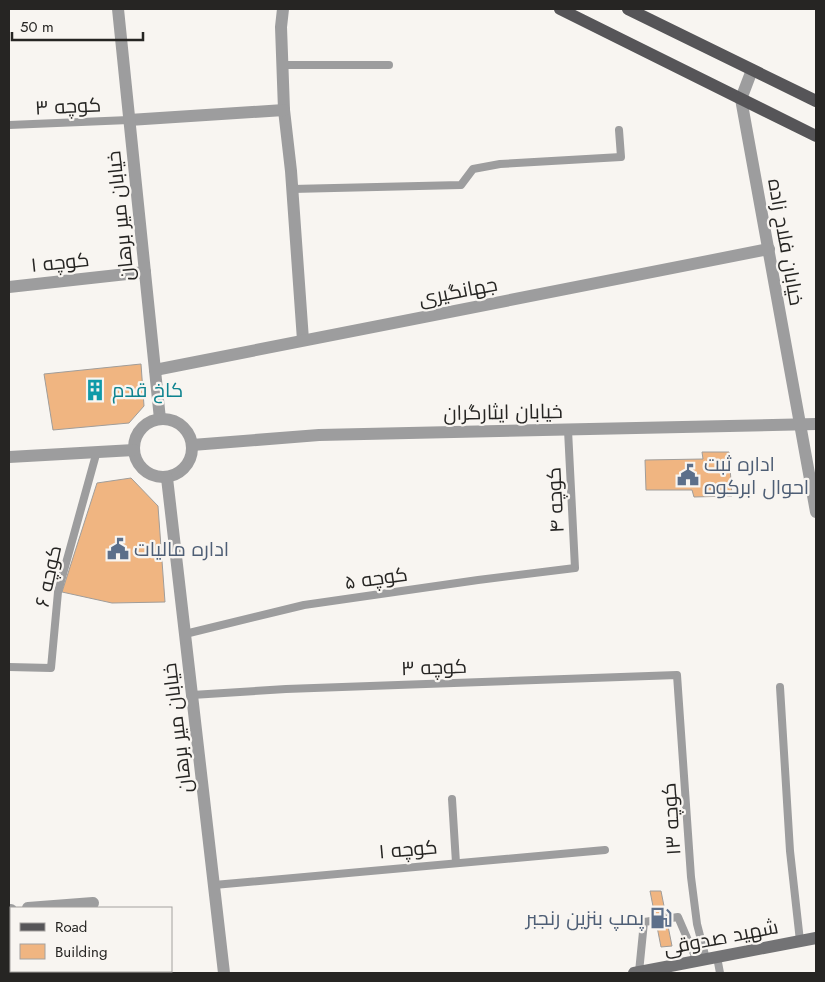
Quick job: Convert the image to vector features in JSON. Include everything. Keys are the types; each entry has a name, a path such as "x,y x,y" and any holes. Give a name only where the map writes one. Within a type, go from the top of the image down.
{"main road":[{"path":"560,9 816,136"},
{"path":"628,9 816,101"},
{"name":"شهید صدوقی","path":"636,973 816,938"}],"street":[{"name":"خیابان میر برهان","path":"118,9 160,419"},
{"path":"283,9 281,27 284,110 303,340"},
{"path":"741,98 752,70"},
{"name":"خیابان فلاح زاده","path":"741,98 816,512"},
{"path":"129,120 284,110"},
{"name":"جهانگیری","path":"155,370 769,249"},
{"name":"کوچه ۱","path":"9,286 145,272"},
{"path":"160,419 178,422 190,436 192,445 193,454 184,470 167,478 148,475 136,461 134,443 143,426 160,419"},
{"name":"خیابان ایثارگران","path":"192,445 319,435 816,424"},
{"path":"9,457 134,450"},
{"name":"خیابان میر برهان","path":"167,478 224,973"},
{"path":"41,907 93,903"}],"lane":[{"path":"282,65 390,65"},
{"name":"کوچه ۳","path":"9,125 129,120"},
{"path":"292,189 461,185 473,169 500,164 621,156 619,130"},
{"name":"کوچه ۴","path":"568,430 575,568"},
{"name":"کوچه ۶","path":"9,667 52,668 58,592 97,451"},
{"name":"کوچه ۵","path":"185,634 304,605 575,568"},
{"name":"کوچه ۳","path":"192,695 286,689 677,675"},
{"name":"کوچه ۱۳","path":"677,675 690,876 697,924 707,959"},
{"path":"780,687 790,851 800,941"},
{"path":"452,799 456,864"},
{"name":"کوچه ۱","path":"214,885 605,850"},
{"path":"636,973 644,922 678,917 707,959 720,973"}],"building":[{"name":"کاخ قدم","path":"141,364 144,406 129,423 53,430 44,374"},
{"name":"اداره ثبت احوال ابرکوه","path":"702,452 729,452 732,496 694,497 692,490 646,490 645,460 703,459"},
{"name":"اداره مالیات","path":"131,478 158,506 165,602 112,603 62,592 97,483"},
{"name":"پمپ بنزین رنجبر","path":"650,891 661,891 672,946 661,947"}],"place":[{"name":"کاخ قدم","path":"95,390"},
{"name":"اداره ثبت احوال ابرکوه","path":"688,475"},
{"name":"اداره مالیات","path":"118,549"},
{"name":"پمپ بنزین رنجبر","path":"661,918"}]}
